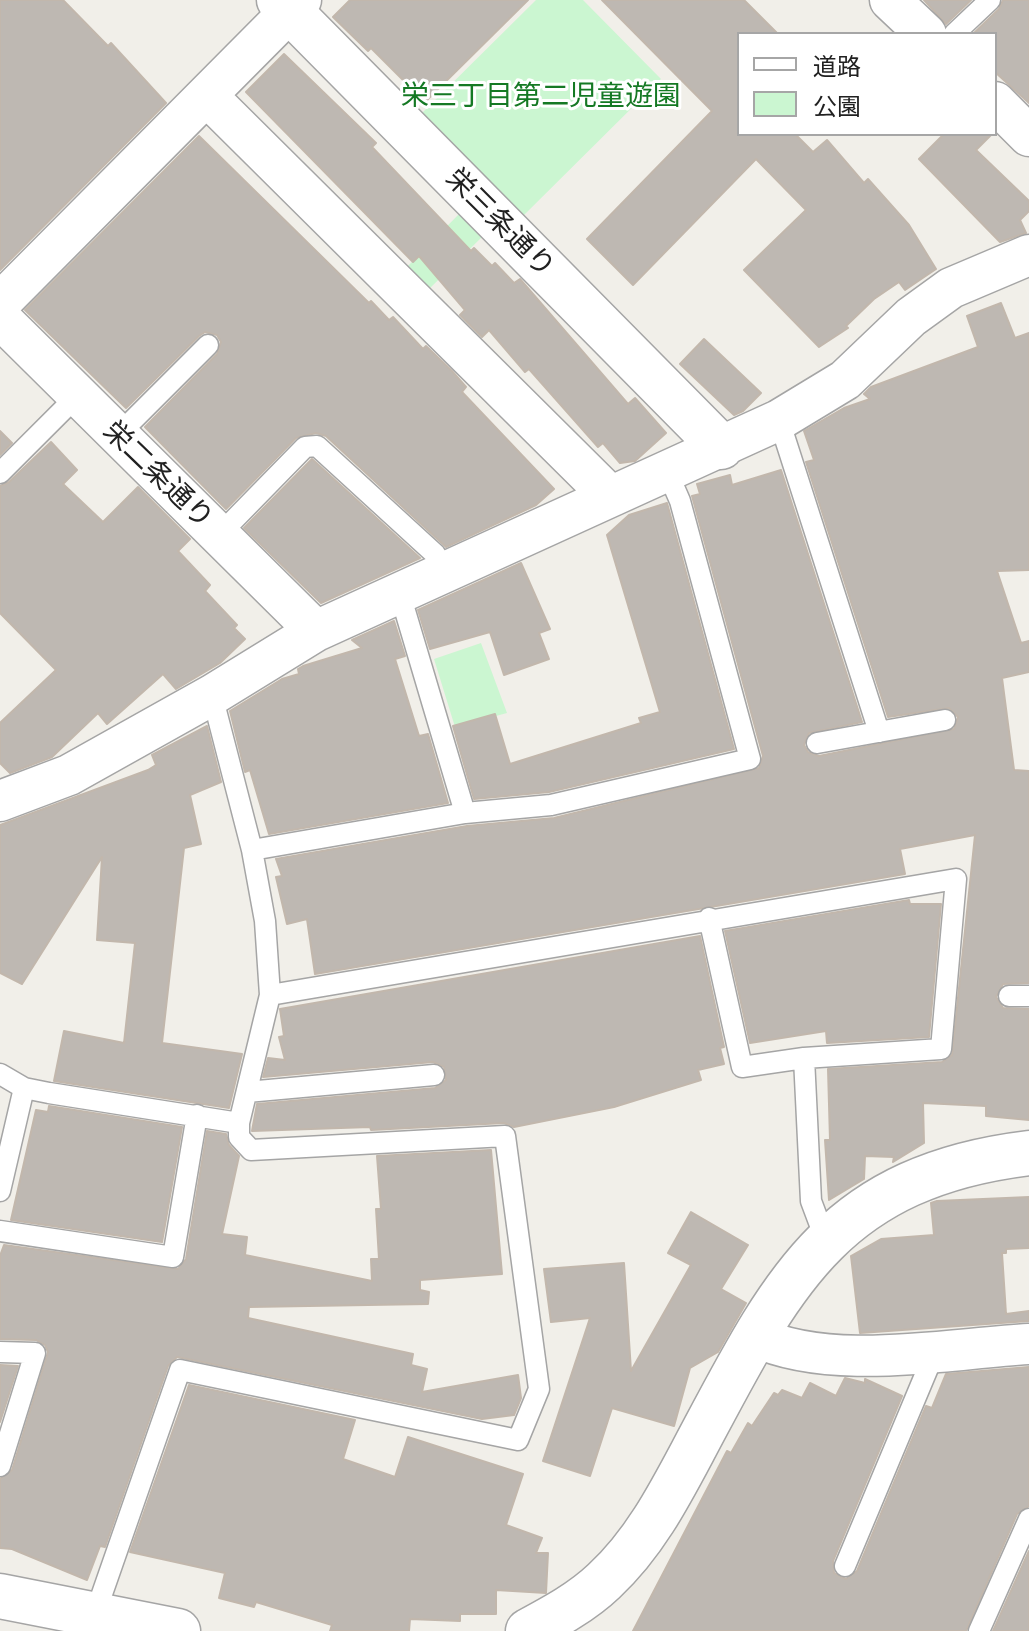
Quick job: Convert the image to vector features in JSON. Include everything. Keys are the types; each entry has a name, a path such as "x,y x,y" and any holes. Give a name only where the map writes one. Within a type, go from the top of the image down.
{"street":[{"path":"890,0 924,32"},
{"path":"0,303 207,96 290,4"},
{"name":"栄三条通り","path":"290,4 721,447"},
{"path":"207,96 609,495"},
{"path":"997,104 1027,131"},
{"path":"0,801 69,775 212,695 316,631 779,420 845,380 911,317 951,288 1029,255"},
{"name":"栄二条通り","path":"0,318 316,631"},
{"path":"528,1631 565,1611 604,1581 646,1534 754,1336 790,1284 826,1241 859,1212 931,1173 1029,1153"},
{"path":"754,1336 779,1347 855,1357 1029,1344"},
{"path":"0,1596 178,1631"}],"lane":[{"path":"956,32 990,0"},
{"path":"117,436 208,345"},
{"path":"0,473 77,396"},
{"path":"779,420 879,732"},
{"path":"219,535 305,447 317,446 435,554 447,572"},
{"path":"252,850 465,813 551,805 750,759 680,501 667,471"},
{"path":"400,594 465,813"},
{"path":"95,1614 180,1370 518,1440 539,1389 505,1136 251,1150 239,1137 239,1123 270,995 265,921 252,850 212,695"},
{"path":"817,743 945,720"},
{"path":"270,995 709,918 956,879 941,1049 804,1058 742,1067 709,918"},
{"path":"804,1058 811,1201 826,1241"},
{"path":"0,1074 24,1088 239,1123"},
{"path":"247,1092 434,1075"},
{"path":"0,1191 24,1088"},
{"path":"0,1231 173,1257 197,1115"},
{"path":"845,1566 936,1349"},
{"path":"0,1352 35,1353 0,1466"},
{"path":"979,1631 1029,1519"}],"green space":[{"name":"栄三丁目第二児童遊園","path":"536,0 583,0 661,79 521,218 421,114"},
{"path":"459,214 482,237 427,291 406,268"},
{"path":"481,643 507,713 455,727 434,659"}],"building":[{"path":"0,0 63,0 108,46 111,43 166,103 0,270"},
{"path":"350,0 528,0 425,102 371,48 368,51 333,17"},
{"path":"602,0 744,0 776,32 737,32 737,136 797,136 813,152 827,140 864,183 868,179 909,225 936,269 905,290 899,282 874,299 846,326 848,328 819,347 744,270 806,210 756,159 633,285 587,239 712,111"},
{"path":"924,0 971,0 946,24"},
{"path":"1003,0 1029,0 1029,103 997,74 997,32 975,32 999,9"},
{"path":"284,54 376,143 372,147 471,251 474,248 492,266 495,263 514,283 520,279 628,404 635,398 666,433 635,461 620,463 603,443 598,447 529,369 525,372 489,330 482,337 460,315 465,310 419,256 413,262 246,92"},
{"path":"199,136 369,303 371,301 389,320 393,317 423,349 426,346 452,371 466,387 462,392 554,489 536,505 446,547 326,436 316,433 296,438 226,509 145,427 217,354 221,342 217,335 205,332 199,336 126,408 25,310"},
{"path":"942,136 990,136 976,150 1029,201 1029,211 1020,220 1026,233 1000,242 919,159"},
{"path":"1001,303 1015,338 1029,333 1029,570 997,571 1021,643 1029,641 1029,672 1002,678 1014,770 1029,771 1029,983 1003,984 996,997 1003,1008 1029,1009 1029,1120 986,1116 986,1106 923,1103 924,1143 893,1162 894,1157 865,1156 864,1179 829,1200 825,1140 830,1140 828,1069 942,1062 952,1055 975,835 900,849 905,874 315,974 307,919 287,924 276,877 282,876 276,859 467,826 554,818 759,768 763,756 692,496 700,494 697,484 730,475 732,485 781,470 862,722 809,733 804,745 808,752 819,756 954,729 958,717 949,708 888,717 806,462 814,460 804,431 844,408 870,399 864,394 871,387 978,347 967,316"},
{"path":"704,339 761,393 743,411 734,415 680,364"},
{"path":"0,431 12,443 0,455"},
{"path":"51,442 77,470 63,484 103,522 138,487 190,539 178,551 210,585 205,591 237,625 234,628 245,639 220,663 176,689 163,674 107,724 98,713 52,757 10,773 0,763 0,723 56,670 0,613 0,486 9,482"},
{"path":"312,459 420,558 321,603 244,528"},
{"path":"667,503 734,749 549,792 474,799 453,726 495,714 510,764 641,723 639,718 660,712 607,535 629,515"},
{"path":"521,563 550,629 539,633 549,659 504,675 490,632 430,649 418,610"},
{"path":"394,621 405,656 395,659 419,736 428,734 448,803 269,834 250,770 245,772 230,711 282,679 299,674 298,669 303,666 362,648 352,640"},
{"path":"207,726 221,782 190,795 201,844 184,848 162,1043 242,1054 229,1108 54,1081 64,1031 124,1043 135,943 97,940 102,857 22,984 0,973 0,825 148,770 156,765 152,755"},
{"path":"909,900 910,904 941,904 929,1037 827,1043 826,1031 750,1043 725,931"},
{"path":"700,936 724,1047 720,1048 724,1064 698,1070 701,1080 614,1107 514,1127 504,1123 371,1130 370,1127 252,1131 257,1104 435,1088 446,1080 444,1067 433,1062 263,1077 268,1058 285,1060 279,1037 284,1036 280,1009"},
{"path":"49,1106 182,1127 162,1242 11,1220 36,1110 48,1112"},
{"path":"207,1131 226,1134 229,1145 239,1156 222,1234 247,1237 245,1255 372,1281 371,1259 379,1259 376,1209 381,1209 377,1156 491,1150 502,1274 420,1280 420,1290 429,1292 428,1304 249,1307 248,1318 413,1354 411,1365 427,1369 422,1392 518,1375 521,1398 514,1415 482,1419 177,1357 168,1366 105,1547 100,1546 87,1580 12,1549 0,1548 0,1479 12,1470 48,1352 45,1345 36,1340 0,1339 0,1256 4,1245 178,1269 186,1259"},
{"path":"1029,1197 1029,1248 1006,1249 1006,1253 1002,1253 1006,1314 1029,1311 1029,1321 860,1333 851,1256 881,1239 934,1235 931,1203 937,1201"},
{"path":"691,1212 748,1245 721,1289 746,1303 718,1352 690,1368 674,1426 612,1408 590,1476 543,1461 590,1318 551,1322 544,1269 624,1263 631,1371 691,1265 668,1253"},
{"path":"0,1365 18,1366 0,1422"},
{"path":"1029,1367 1029,1506 1017,1514 966,1631 633,1631 727,1451 731,1453 748,1423 752,1426 774,1393 778,1395 782,1390 802,1398 810,1383 836,1396 845,1378 865,1383 865,1379 902,1396 833,1561 834,1573 846,1579 857,1571 926,1406 932,1408 946,1374"},
{"path":"189,1385 355,1420 343,1459 395,1477 408,1437 523,1474 506,1525 542,1538 536,1553 548,1553 546,1593 496,1590 496,1614 460,1614 460,1621 410,1619 409,1631 330,1631 332,1625 256,1602 254,1607 219,1598 225,1573 130,1552"},
{"path":"1029,1551 1029,1631 993,1631"}]}
